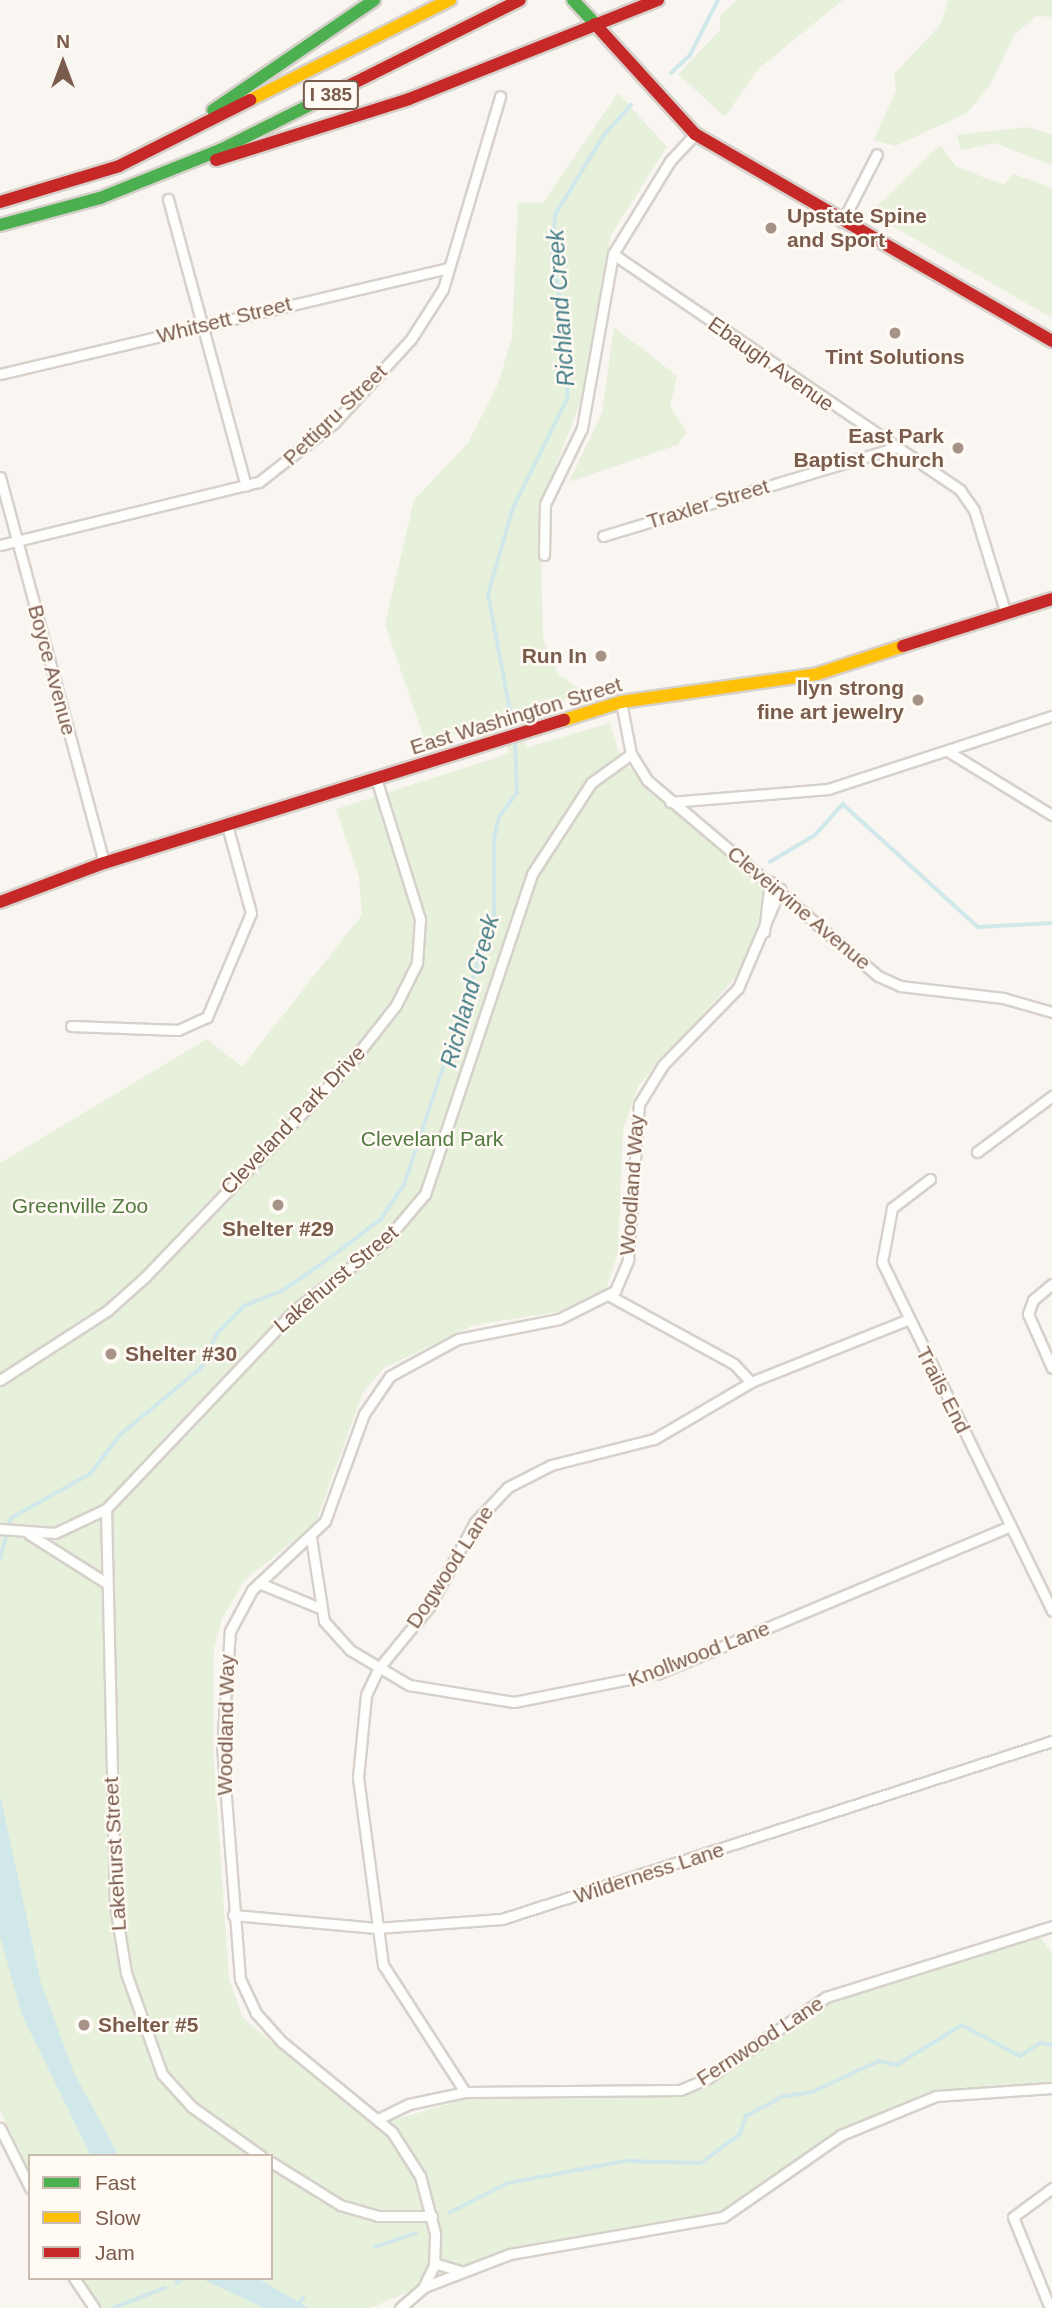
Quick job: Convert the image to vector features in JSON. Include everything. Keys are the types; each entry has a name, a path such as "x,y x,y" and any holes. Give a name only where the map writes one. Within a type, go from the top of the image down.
{"main road":[{"path":"0,202 94,176 161,146 374,0"},
{"name":"I 385","path":"161,146 450,0"},
{"name":"I 385","path":"162,173 520,0"},
{"path":"573,0 695,134 842,222 1051,340"},
{"path":"0,225 162,173 257,150 409,99 658,0"},
{"name":"East Washington Street","path":"0,902 104,863 621,702 817,674 1052,600"}],"street":[{"name":"Pettigru Street","path":"0,545 246,486 306,447 381,374 426,317 448,268 500,96"},
{"path":"544,555 545,505 588,407 613,254 663,171 695,134"},
{"path":"842,222 877,154"},
{"path":"168,199 246,486"},
{"name":"Ebaugh Avenue","path":"613,254 969,500 1006,614"},
{"name":"Whitsett Street","path":"0,374 448,268"},
{"name":"Traxler Street","path":"603,536 894,448"},
{"name":"Boyce Avenue","path":"0,478 104,863"},
{"name":"Cleveirvine Avenue","path":"621,702 631,754 670,802 780,889 889,981 1052,1012"},
{"path":"670,802 828,789 949,752 1052,716"},
{"path":"949,752 1052,814"},
{"name":"Lakehurst Street","path":"29,1534 66,1531 106,1509 296,1309 385,1241 425,1194 532,874 591,783 631,754"},
{"name":"Cleveland Park Drive","path":"0,1380 66,1337 145,1277 366,1044 417,963 420,919 376,779"},
{"path":"71,1026 178,1030 207,1017 251,913 227,825"},
{"name":"Woodland Way","path":"763,934 770,881"},
{"name":"Woodland Way","path":"400,2308 423,2288 434,2263 432,2216 411,2157 378,2119 306,2064 256,2013 240,1979 233,1916 222,1747 225,1655 239,1609 260,1583 311,1538 340,1489 363,1414 390,1377 458,1339 559,1319 611,1296 628,1260 639,1104 663,1065 738,988 780,889"},
{"path":"977,1152 1052,1096"},
{"name":"Trails End","path":"930,1179 901,1198 883,1231 882,1262 907,1320 1052,1611"},
{"path":"1052,1284 1038,1294 1028,1314 1052,1367"},
{"path":"611,1296 734,1364 751,1382"},
{"name":"Dogwood Lane","path":"465,2092 389,1979 376,1928 358,1778 366,1695 378,1669 429,1607 475,1522 508,1487 551,1465 654,1439 751,1382 907,1320"},
{"name":"Lakehurst Street","path":"106,1509 105,1581 115,1905 136,2013 172,2087 258,2154"},
{"name":"Knollwood Lane","path":"311,1538 320,1608 337,1636 378,1669 409,1685 488,1701 537,1700 619,1684 1011,1526"},
{"path":"0,1529 29,1534 105,1581"},
{"path":"260,1583 320,1608"},
{"name":"Wilderness Lane","path":"233,1916 376,1928 448,1926 531,1912 1052,1741"},
{"name":"Fernwood Lane","path":"378,2119 409,2104 465,2092 680,2090 717,2072 826,1997 1052,1926"},
{"path":"423,2288 510,2254 723,2217 841,2135 936,2095 1052,2088"},
{"path":"0,2127 28,2184"},
{"path":"273,2163 340,2205 378,2216 432,2216"},
{"path":"1050,2308 1013,2217 1052,2188"},
{"path":"434,2263 463,2272"},
{"path":"75,2280 94,2308"}],"green space":[{"path":"737,0 843,0 758,69 725,117 678,74 720,30 720,16"},
{"path":"948,0 1052,0 1052,17 1036,16 1015,34 990,85 967,113 895,146 874,140 896,90 894,74 941,24"},
{"name":"Cleveland Park","path":"618,93 667,147 611,235 581,400 540,507 543,639 558,674 586,693 528,712 525,748 610,723 621,760 766,891 761,928 734,979 638,1086 623,1130 618,1253 606,1289 557,1312 474,1325 384,1368 363,1392 315,1524 245,1580 222,1619 214,1648 213,1747 229,1979 243,2018 373,2126 465,2099 682,2096 828,2003 1039,1935 1052,1954 1052,2085 939,2091 839,2131 727,2212 545,2243 451,2273 371,2308 102,2308 82,2280 273,2280 273,2154 28,2154 28,2170 0,2110 0,1163 207,1039 242,1067 362,915 359,877 336,809 508,754 504,719 426,744 385,624 414,500 468,443 498,384 512,337 518,202 543,203"},
{"path":"1026,127 1052,134 1052,165 995,143 961,150 957,135"},
{"path":"940,145 956,166 990,180 1004,184 1013,174 1052,188 1052,318 870,213"},
{"path":"614,327 677,376 670,407 687,432 677,445 569,482 602,413"}],"water":[{"path":"0,1795 41,1983 74,2073 118,2154 90,2154 22,2015 0,1936"},
{"path":"204,2280 260,2280 309,2308 264,2308"}],"waterway":[{"name":"Richland Creek","path":"671,73 690,55 718,0"},
{"name":"Richland Creek","path":"514,732 488,595 513,508 567,399 569,355 552,252 555,215 604,135 631,105"},
{"name":"Richland Creek","path":"0,1559 11,1518 90,1474 121,1434 201,1368 217,1334 244,1306 284,1290 338,1252 381,1219 404,1185 494,914 494,839 499,817 517,793 515,740"},
{"path":"770,862 815,835 843,804 978,927 1052,923"},
{"path":"449,2213 508,2183 626,2161 701,2163 740,2134 746,2116 781,2097 812,2092 879,2061 897,2065 962,2025 1020,2056 1040,2043 1052,2045"},
{"path":"375,2247 416,2233"},
{"path":"176,2283 181,2280"},
{"path":"113,2308 165,2288"},
{"path":"295,2308 303,2298"}],"traffic: fast":[{"path":"213,110 374,0"},
{"path":"573,0 595,24"},
{"path":"0,225 100,198 220,150 348,86"}],"traffic: slow":[{"path":"250,100 450,0"},
{"path":"564,720 621,702 817,674 903,646"}],"traffic: jam":[{"path":"348,86 520,0"},
{"path":"216,160 409,99 658,0"},
{"path":"595,24 695,134 1052,341"},
{"path":"0,202 119,166 250,100"},
{"path":"903,646 1052,599"},
{"path":"0,902 104,863 564,720"}],"place":[{"name":"Upstate Spine and Sport","path":"771,228"},
{"name":"Tint Solutions","path":"895,333"},
{"name":"East Park Baptist Church","path":"958,448"},
{"name":"Run In","path":"601,656"},
{"name":"llyn strong fine art jewelry","path":"918,700"},
{"name":"Shelter #29","path":"278,1205"},
{"name":"Shelter #30","path":"111,1354"},
{"name":"Shelter #5","path":"84,2025"}],"park label":[{"name":"Greenville Zoo","path":"80,1206"}]}
